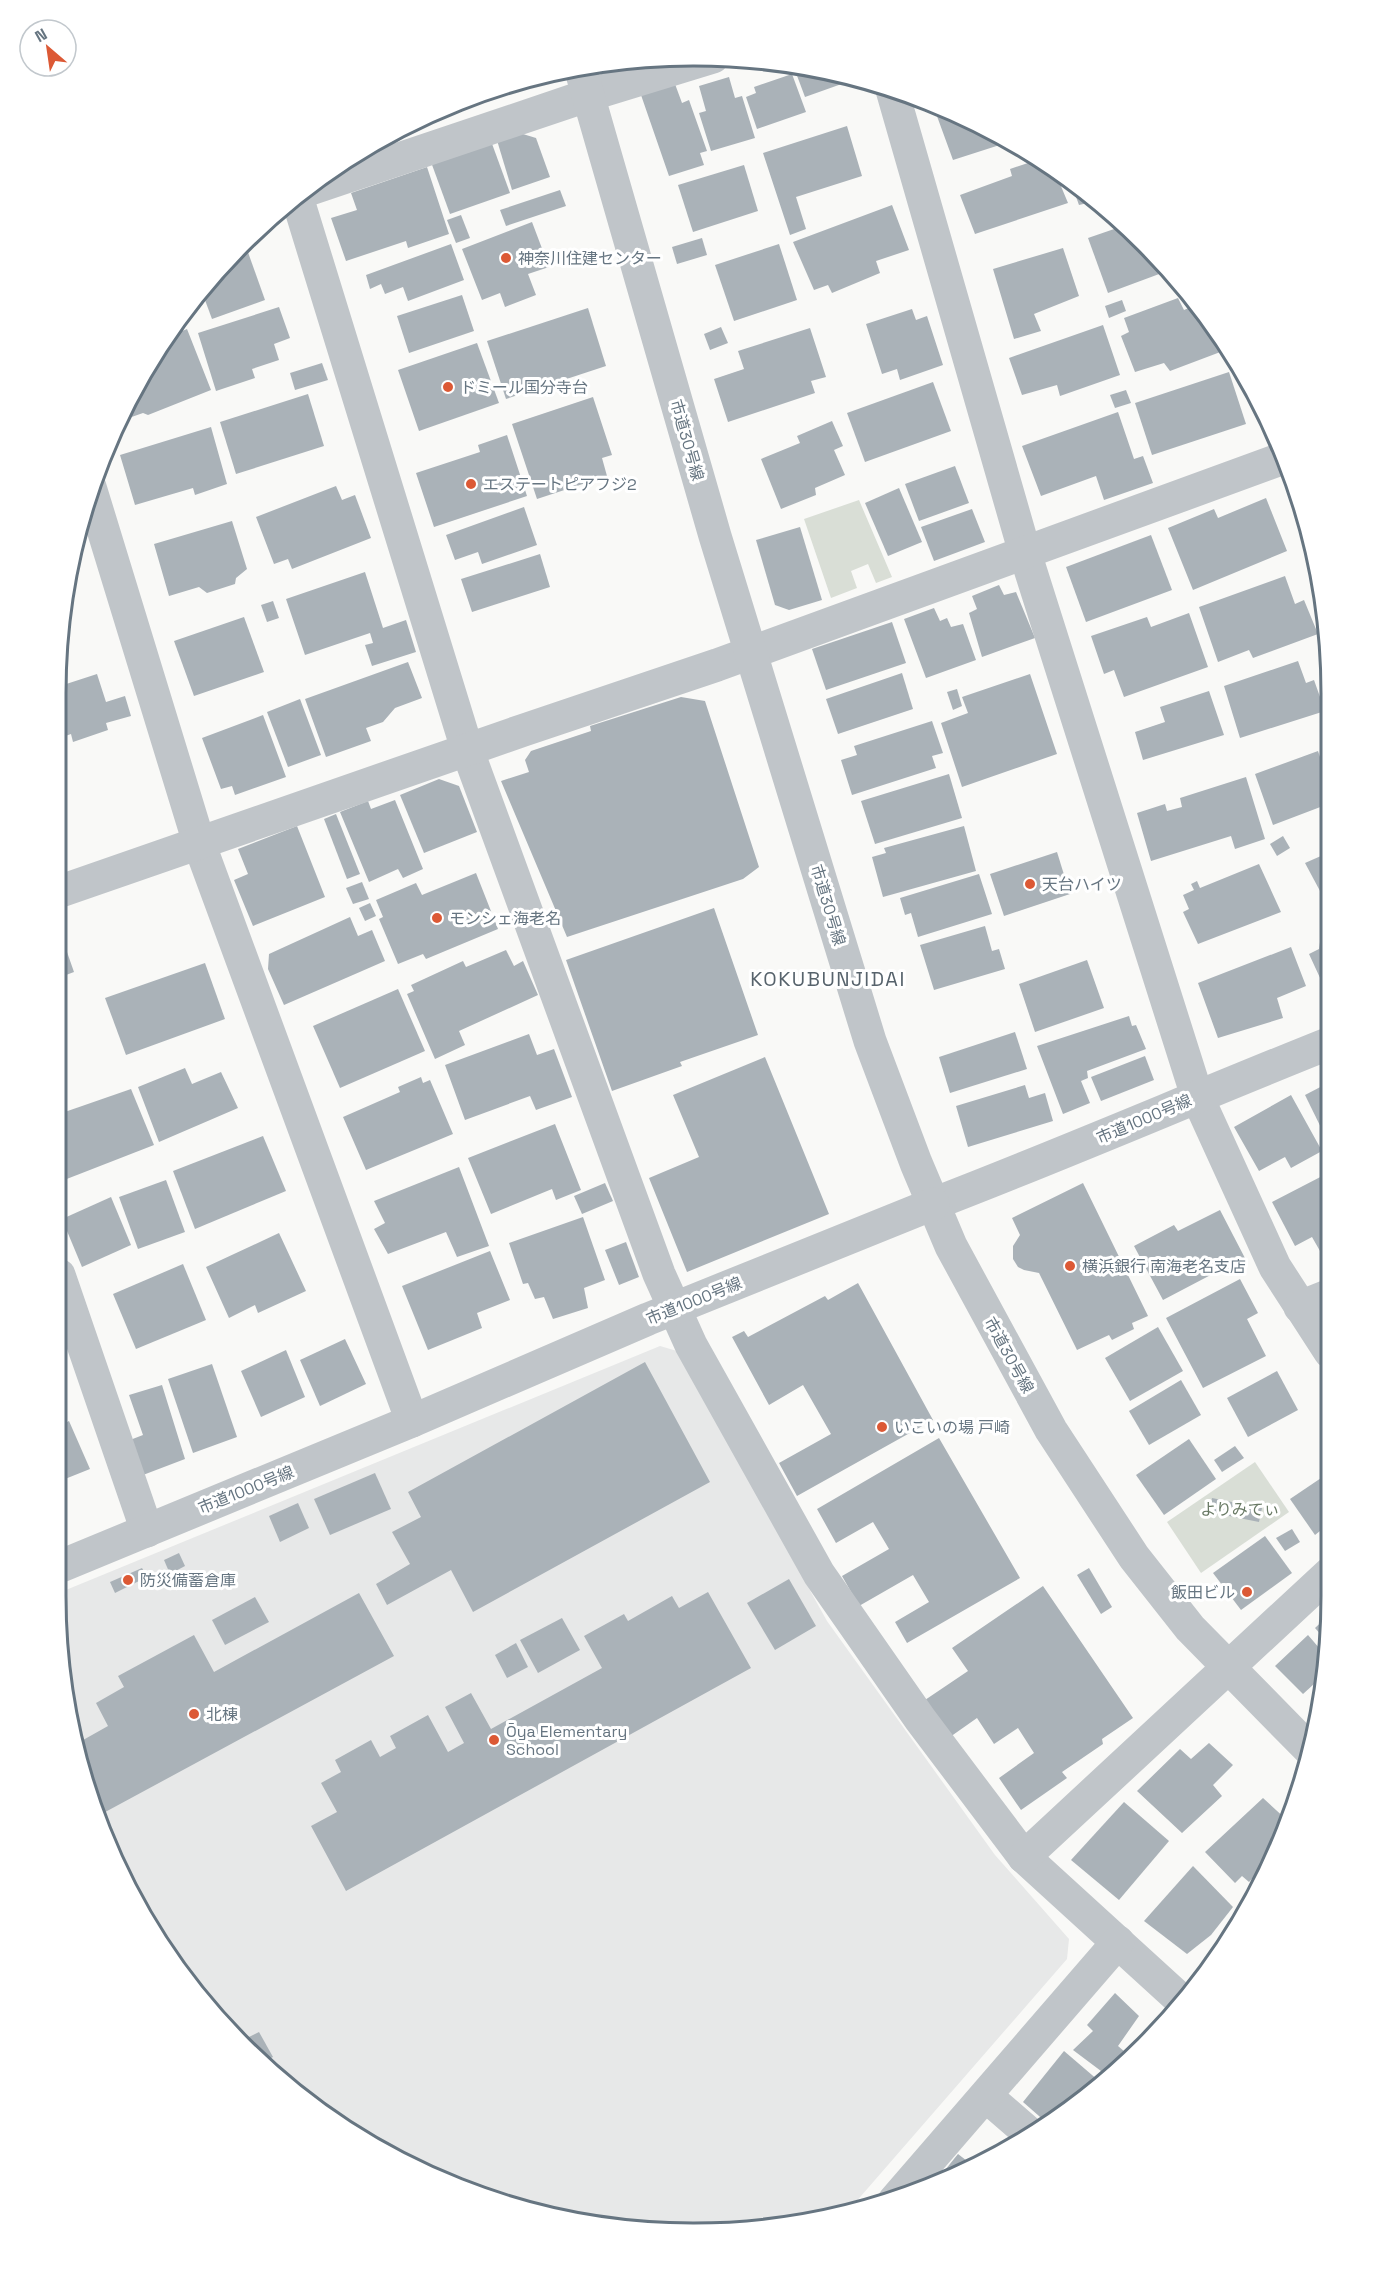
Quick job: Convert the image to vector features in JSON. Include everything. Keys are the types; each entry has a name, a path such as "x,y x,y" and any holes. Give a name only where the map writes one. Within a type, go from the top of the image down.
{"street":[{"path":"336,179 585,81 661,67"},
{"name":"市道30号線","path":"585,81 712,525 870,1041 951,1246 1051,1430 1134,1557 1190,1629 1303,1743"},
{"path":"895,99 1025,553 1197,1096 1275,1267 1321,1338"},
{"path":"300,206 467,750 659,1274 691,1345 819,1574 920,1719 1024,1857 1176,1995"},
{"path":"66,889 750,653 1276,461"},
{"path":"95,504 199,843 412,1421"},
{"name":"市道1000号線","path":"66,1564 412,1421 674,1309 1321,1047"},
{"path":"66,1295 147,1531"},
{"path":"1300,1307 1321,1299"},
{"path":"1024,1857 1321,1581"},
{"path":"908,2185 1118,1942"},
{"path":"986,2096 1024,2129"}],"shaded area":[{"name":"Ōya Elementary School","path":"660,1346 677,1351 827,1621 995,1855 1069,1939 1067,1959 856,2202 775,2218 735,2222 652,2222 571,2211 492,2190 453,2175 380,2139 312,2093 250,2039 222,2009 172,1944 150,1909 114,1836 87,1758 71,1677 66,1590"}],"green space":[{"path":"859,500 892,577 876,583 868,564 851,571 857,588 831,598 804,519"},
{"name":"よりみてぃ","path":"1255,1462 1289,1512 1201,1573 1167,1522"}],"building":[{"path":"792,74 806,112 757,129 746,97 756,93 754,87"},
{"path":"797,75 842,84 805,97"},
{"path":"729,77 735,98 742,96 755,138 711,151 699,113 706,111 699,86"},
{"path":"675,84 682,103 689,100 707,151 700,153 704,165 669,176 641,95"},
{"path":"937,115 998,145 953,160"},
{"path":"847,126 862,176 796,197 806,229 790,235 763,153"},
{"path":"513,131 536,138 550,177 512,190 496,137"},
{"path":"491,141 510,193 450,214 431,162"},
{"path":"1028,163 1061,186 1068,203 975,234 960,195 1012,176 1010,169"},
{"path":"744,165 758,211 693,232 678,185"},
{"path":"427,167 449,234 408,248 406,241 346,261 331,218 357,210 351,193"},
{"path":"560,190 566,206 506,226 500,210"},
{"path":"1076,197 1085,204 1079,205"},
{"path":"892,205 909,250 876,261 880,273 832,293 828,285 814,290 793,242"},
{"path":"461,215 470,238 456,243 447,220"},
{"name":"神奈川住建センター","path":"532,222 549,267 528,274 536,295 505,307 500,293 482,300 462,249"},
{"path":"1114,229 1159,274 1108,293 1088,238"},
{"path":"702,238 707,255 677,264 672,247"},
{"path":"451,244 464,280 408,301 403,287 385,294 381,284 370,289 366,275"},
{"path":"779,244 797,300 734,321 715,265"},
{"path":"1063,248 1079,296 1034,314 1041,331 1014,339 993,269"},
{"path":"248,252 265,300 212,319 205,301"},
{"path":"462,295 474,331 409,353 397,316"},
{"path":"1178,298 1184,310 1188,308 1220,352 1170,371 1164,363 1135,372 1121,336 1129,332 1124,318"},
{"path":"1122,300 1126,311 1109,318 1105,306"},
{"path":"279,307 290,338 274,344 279,360 252,369 255,378 216,391 198,333"},
{"path":"588,308 606,366 506,399 487,341"},
{"path":"912,309 916,320 927,316 943,365 900,380 897,369 882,374 866,324"},
{"path":"1103,325 1120,375 1060,396 1057,385 1022,395 1009,358"},
{"path":"721,327 728,343 710,350 704,334"},
{"path":"810,328 826,377 811,381 815,393 728,422 714,379 744,369 738,351"},
{"path":"187,329 211,390 148,415 143,413 130,417 150,380 182,331"},
{"name":"ドミール国分寺台","path":"477,343 499,403 419,431 398,370"},
{"path":"322,363 328,380 295,390 290,373"},
{"path":"1229,372 1246,424 1152,455 1135,403"},
{"path":"933,382 951,431 865,462 847,413"},
{"path":"1126,390 1131,403 1115,408 1110,395"},
{"path":"308,394 324,446 236,474 220,422"},
{"path":"593,397 612,455 602,458 607,476 537,499 512,424"},
{"path":"1118,412 1134,459 1143,456 1153,483 1104,500 1096,476 1041,496 1022,446"},
{"path":"832,421 843,446 834,450 845,475 815,488 816,495 781,509 761,459 800,443 797,436"},
{"path":"211,427 227,484 195,495 193,488 135,505 120,455"},
{"name":"エステートピアフジ2","path":"507,435 527,496 434,527 416,473 480,452 478,445"},
{"path":"955,466 969,503 919,521 905,484"},
{"path":"336,486 342,500 355,495 371,538 292,569 288,559 274,564 256,517"},
{"path":"899,488 922,542 888,556 865,503"},
{"path":"1266,498 1287,551 1193,590 1168,528 1214,509 1218,518"},
{"path":"524,507 537,545 482,564 478,552 455,560 446,535"},
{"path":"972,509 985,542 934,561 921,527"},
{"path":"232,521 247,569 236,578 235,584 207,593 199,587 169,596 154,544"},
{"path":"800,527 822,600 789,610 775,605 756,540"},
{"path":"1151,535 1172,590 1086,622 1066,567"},
{"path":"540,554 550,587 472,612 461,579"},
{"path":"365,572 383,628 406,620 416,652 372,666 365,645 373,643 370,633 305,655 286,599"},
{"path":"1285,576 1295,604 1304,600 1318,634 1253,658 1249,650 1218,662 1199,607"},
{"path":"999,585 1004,595 1016,592 1035,638 982,657 969,613 977,609 972,596"},
{"path":"273,601 279,618 267,622 261,605"},
{"path":"934,608 940,621 947,618 951,627 963,624 976,660 926,678 904,619"},
{"path":"1189,613 1208,667 1124,697 1114,670 1104,674 1091,636 1147,617 1151,627"},
{"path":"244,617 264,672 194,696 174,641"},
{"path":"892,622 906,663 826,690 812,649"},
{"path":"1298,661 1306,683 1314,680 1321,700 1321,712 1240,738 1224,686"},
{"path":"408,662 422,698 395,708 383,722 366,728 371,741 326,757 305,699"},
{"path":"902,673 913,709 838,734 826,699"},
{"path":"97,674 106,702 125,696 131,716 106,723 108,730 73,742 71,734 66,736 66,684"},
{"path":"1030,674 1057,754 962,787 941,723 968,713 962,697"},
{"path":"957,689 962,706 953,710 947,692"},
{"path":"1209,691 1224,735 1143,760 1135,732 1165,722 1160,707"},
{"path":"681,697 705,701 759,867 743,879 567,937 501,781 529,772 525,760 531,751 591,731 590,726"},
{"path":"300,699 321,755 288,767 267,712"},
{"path":"263,715 286,777 235,795 232,786 221,789 202,738"},
{"path":"932,721 943,753 932,756 936,768 852,795 841,760 857,755 854,746"},
{"path":"1318,751 1321,757 1321,807 1273,825 1255,774"},
{"path":"949,774 962,818 875,844 861,801"},
{"path":"1246,777 1265,839 1235,849 1231,836 1151,861 1137,813 1165,804 1167,811 1182,807 1180,798"},
{"path":"439,779 459,786 477,832 424,853 400,795"},
{"path":"395,800 423,869 403,878 398,869 369,882 340,812 368,801 371,809"},
{"path":"336,814 360,874 347,879 324,819"},
{"path":"297,826 325,897 253,926 234,880 248,874 238,849"},
{"path":"964,826 976,871 883,897 872,857 886,853 884,848"},
{"path":"1283,836 1290,848 1277,856 1270,844"},
{"name":"天台ハイツ","path":"1057,852 1070,894 1004,916 990,874"},
{"path":"1321,856 1321,893 1305,863"},
{"path":"1259,864 1281,912 1198,944 1183,912 1189,909 1183,895 1194,890 1191,884 1197,881 1200,888"},
{"name":"モンシェ海老名","path":"476,873 498,929 426,959 423,954 398,964 379,919 383,917 376,900 416,883 422,895"},
{"path":"979,874 992,914 918,937 911,913 905,915 900,898"},
{"path":"362,882 369,899 353,904 346,888"},
{"path":"370,903 376,916 365,921 359,908"},
{"path":"714,908 758,1035 680,1062 682,1066 612,1091 566,960"},
{"path":"350,917 358,936 372,930 385,961 284,1005 268,969 269,954"},
{"path":"985,926 992,951 999,949 1005,969 934,990 920,945"},
{"path":"1320,942 1321,980 1309,954 1319,949"},
{"path":"1291,947 1306,986 1277,998 1283,1018 1218,1038 1198,983"},
{"path":"66,949 74,972 66,975"},
{"path":"506,950 514,966 523,961 538,995 459,1031 465,1045 435,1059 407,994 414,991 411,985 463,961 466,967"},
{"path":"1087,960 1104,1008 1035,1032 1019,984"},
{"path":"205,963 225,1019 126,1055 105,998"},
{"path":"398,989 425,1051 340,1088 313,1026"},
{"path":"1129,1016 1132,1026 1136,1025 1146,1049 1087,1071 1088,1078 1081,1081 1090,1103 1063,1114 1037,1046"},
{"path":"1015,1032 1027,1069 950,1093 939,1057"},
{"path":"529,1034 537,1055 554,1049 572,1097 536,1110 530,1096 465,1120 445,1065"},
{"path":"1145,1056 1154,1080 1101,1101 1091,1077"},
{"path":"765,1057 829,1214 687,1272 649,1178 699,1157 673,1095"},
{"path":"185,1068 192,1084 221,1072 238,1108 159,1142 138,1087"},
{"path":"421,1077 423,1083 430,1080 453,1134 366,1170 343,1117 400,1092 398,1087"},
{"path":"1025,1085 1029,1098 1045,1093 1053,1121 968,1147 956,1106"},
{"path":"1321,1087 1321,1128 1305,1095"},
{"path":"131,1089 154,1145 66,1179 66,1112"},
{"path":"1291,1095 1321,1152 1291,1168 1285,1157 1259,1171 1234,1127"},
{"path":"555,1124 581,1190 556,1200 552,1189 491,1214 468,1158"},
{"path":"263,1136 286,1191 195,1229 173,1171"},
{"path":"459,1167 489,1246 457,1257 446,1232 388,1254 374,1229 385,1223 374,1201"},
{"path":"1321,1177 1321,1250 1312,1237 1295,1246 1272,1202"},
{"path":"166,1180 185,1232 138,1249 119,1197"},
{"path":"605,1183 613,1201 582,1214 574,1196"},
{"name":"横浜銀行 南海老名支店","path":"1083,1183 1148,1316 1132,1323 1134,1329 1112,1340 1109,1335 1077,1350 1039,1273 1018,1267 1013,1259 1013,1246 1020,1235 1012,1218"},
{"path":"111,1197 131,1245 82,1267 66,1229 66,1217"},
{"path":"1220,1210 1247,1262 1230,1271 1224,1268 1163,1300 1134,1246 1174,1225 1178,1231"},
{"path":"583,1217 605,1280 584,1288 588,1308 553,1319 544,1297 535,1299 528,1283 523,1284 509,1243"},
{"path":"279,1233 306,1291 258,1313 255,1305 229,1318 206,1267"},
{"path":"626,1242 639,1277 619,1285 605,1250"},
{"path":"490,1251 510,1300 477,1313 482,1328 428,1350 402,1286"},
{"path":"183,1264 206,1320 136,1349 113,1294"},
{"path":"1240,1279 1258,1313 1247,1319 1266,1356 1203,1388 1166,1318"},
{"path":"858,1283 933,1420 797,1496 779,1463 831,1434 803,1385 769,1405 732,1337 744,1331 748,1337 825,1296 828,1300"},
{"path":"1158,1327 1183,1371 1130,1401 1105,1358"},
{"path":"345,1339 366,1384 320,1406 300,1360"},
{"path":"286,1350 305,1397 261,1417 241,1371"},
{"path":"645,1362 710,1482 473,1612 451,1570 387,1605 376,1584 410,1564 392,1532 421,1517 408,1492"},
{"path":"212,1364 237,1437 193,1453 168,1379"},
{"path":"1277,1371 1298,1410 1248,1437 1227,1398"},
{"path":"1181,1380 1201,1415 1149,1445 1129,1411"},
{"path":"162,1385 185,1459 143,1475 130,1440 143,1435 129,1395"},
{"path":"69,1421 90,1469 66,1479 66,1423"},
{"path":"939,1438 1020,1578 907,1643 895,1622 929,1602 913,1575 859,1606 842,1576 889,1549 873,1522 836,1543 817,1509"},
{"path":"1189,1439 1216,1479 1164,1515 1136,1475"},
{"path":"1235,1446 1244,1458 1222,1472 1214,1460"},
{"path":"375,1473 391,1509 330,1535 314,1499"},
{"path":"1321,1478 1321,1530 1315,1535 1290,1499"},
{"name":"よりみてぃ","path":"1212,1498 1262,1508 1259,1522 1209,1512"},
{"path":"298,1503 309,1528 280,1542 269,1516"},
{"path":"1292,1529 1300,1542 1285,1551 1276,1538"},
{"name":"飯田ビル","path":"1265,1536 1292,1573 1241,1610 1213,1573"},
{"path":"179,1553 185,1566 170,1574 164,1560"},
{"name":"防災備蓄倉庫","path":"142,1568 147,1577 115,1593 110,1582"},
{"path":"1089,1568 1112,1607 1101,1614 1077,1575"},
{"path":"789,1579 816,1626 775,1650 747,1603"},
{"path":"1043,1586 1133,1718 1102,1739 1103,1744 1062,1772 1067,1778 1021,1810 999,1778 1034,1753 1018,1728 994,1744 977,1718 950,1737 925,1700 968,1671 952,1648"},
{"path":"708,1592 751,1668 346,1891 311,1826 337,1812 321,1783 341,1772 335,1760 371,1740 380,1757 396,1748 390,1736 428,1715 448,1752 464,1743 445,1707 471,1693 491,1729 602,1668 584,1636 624,1614 628,1621 672,1596 679,1608"},
{"name":"北棟","path":"359,1593 394,1656 105,1812 83,1740 108,1726 96,1703 124,1687 118,1676 194,1635 214,1672"},
{"path":"255,1597 269,1622 225,1645 212,1620"},
{"path":"562,1618 580,1650 538,1673 520,1640"},
{"path":"1320,1623 1320,1634 1315,1628"},
{"path":"1308,1635 1319,1648 1315,1684 1303,1694 1275,1666"},
{"path":"516,1643 528,1667 507,1678 495,1655"},
{"path":"1209,1743 1233,1765 1213,1785 1222,1796 1182,1833 1137,1791 1180,1749 1191,1759"},
{"path":"1263,1798 1281,1815 1256,1873 1249,1882 1242,1876 1235,1883 1205,1852"},
{"path":"1124,1802 1169,1841 1119,1900 1071,1860"},
{"path":"1193,1866 1233,1907 1211,1935 1187,1954 1144,1921"},
{"path":"1115,1993 1139,2016 1118,2046 1124,2051 1102,2071 1073,2050 1093,2031 1087,2025"},
{"path":"259,2032 273,2057 271,2058 248,2037"},
{"path":"1064,2051 1095,2077 1041,2118 1023,2102"},
{"path":"958,2154 966,2160 945,2170"}],"place":[{"name":"神奈川住建センター","path":"506,258"},
{"name":"ドミール国分寺台","path":"448,387"},
{"name":"エステートピアフジ2","path":"471,484"},
{"name":"天台ハイツ","path":"1030,884"},
{"name":"モンシェ海老名","path":"437,918"},
{"name":"横浜銀行 南海老名支店","path":"1070,1266"},
{"name":"いこいの場 戸崎","path":"882,1427"},
{"name":"防災備蓄倉庫","path":"128,1580"},
{"name":"飯田ビル","path":"1247,1592"},
{"name":"北棟","path":"194,1714"},
{"name":"Ōya Elementary School","path":"494,1740"}],"district":[{"name":"KOKUBUNJIDAI","path":"828,979"}]}
